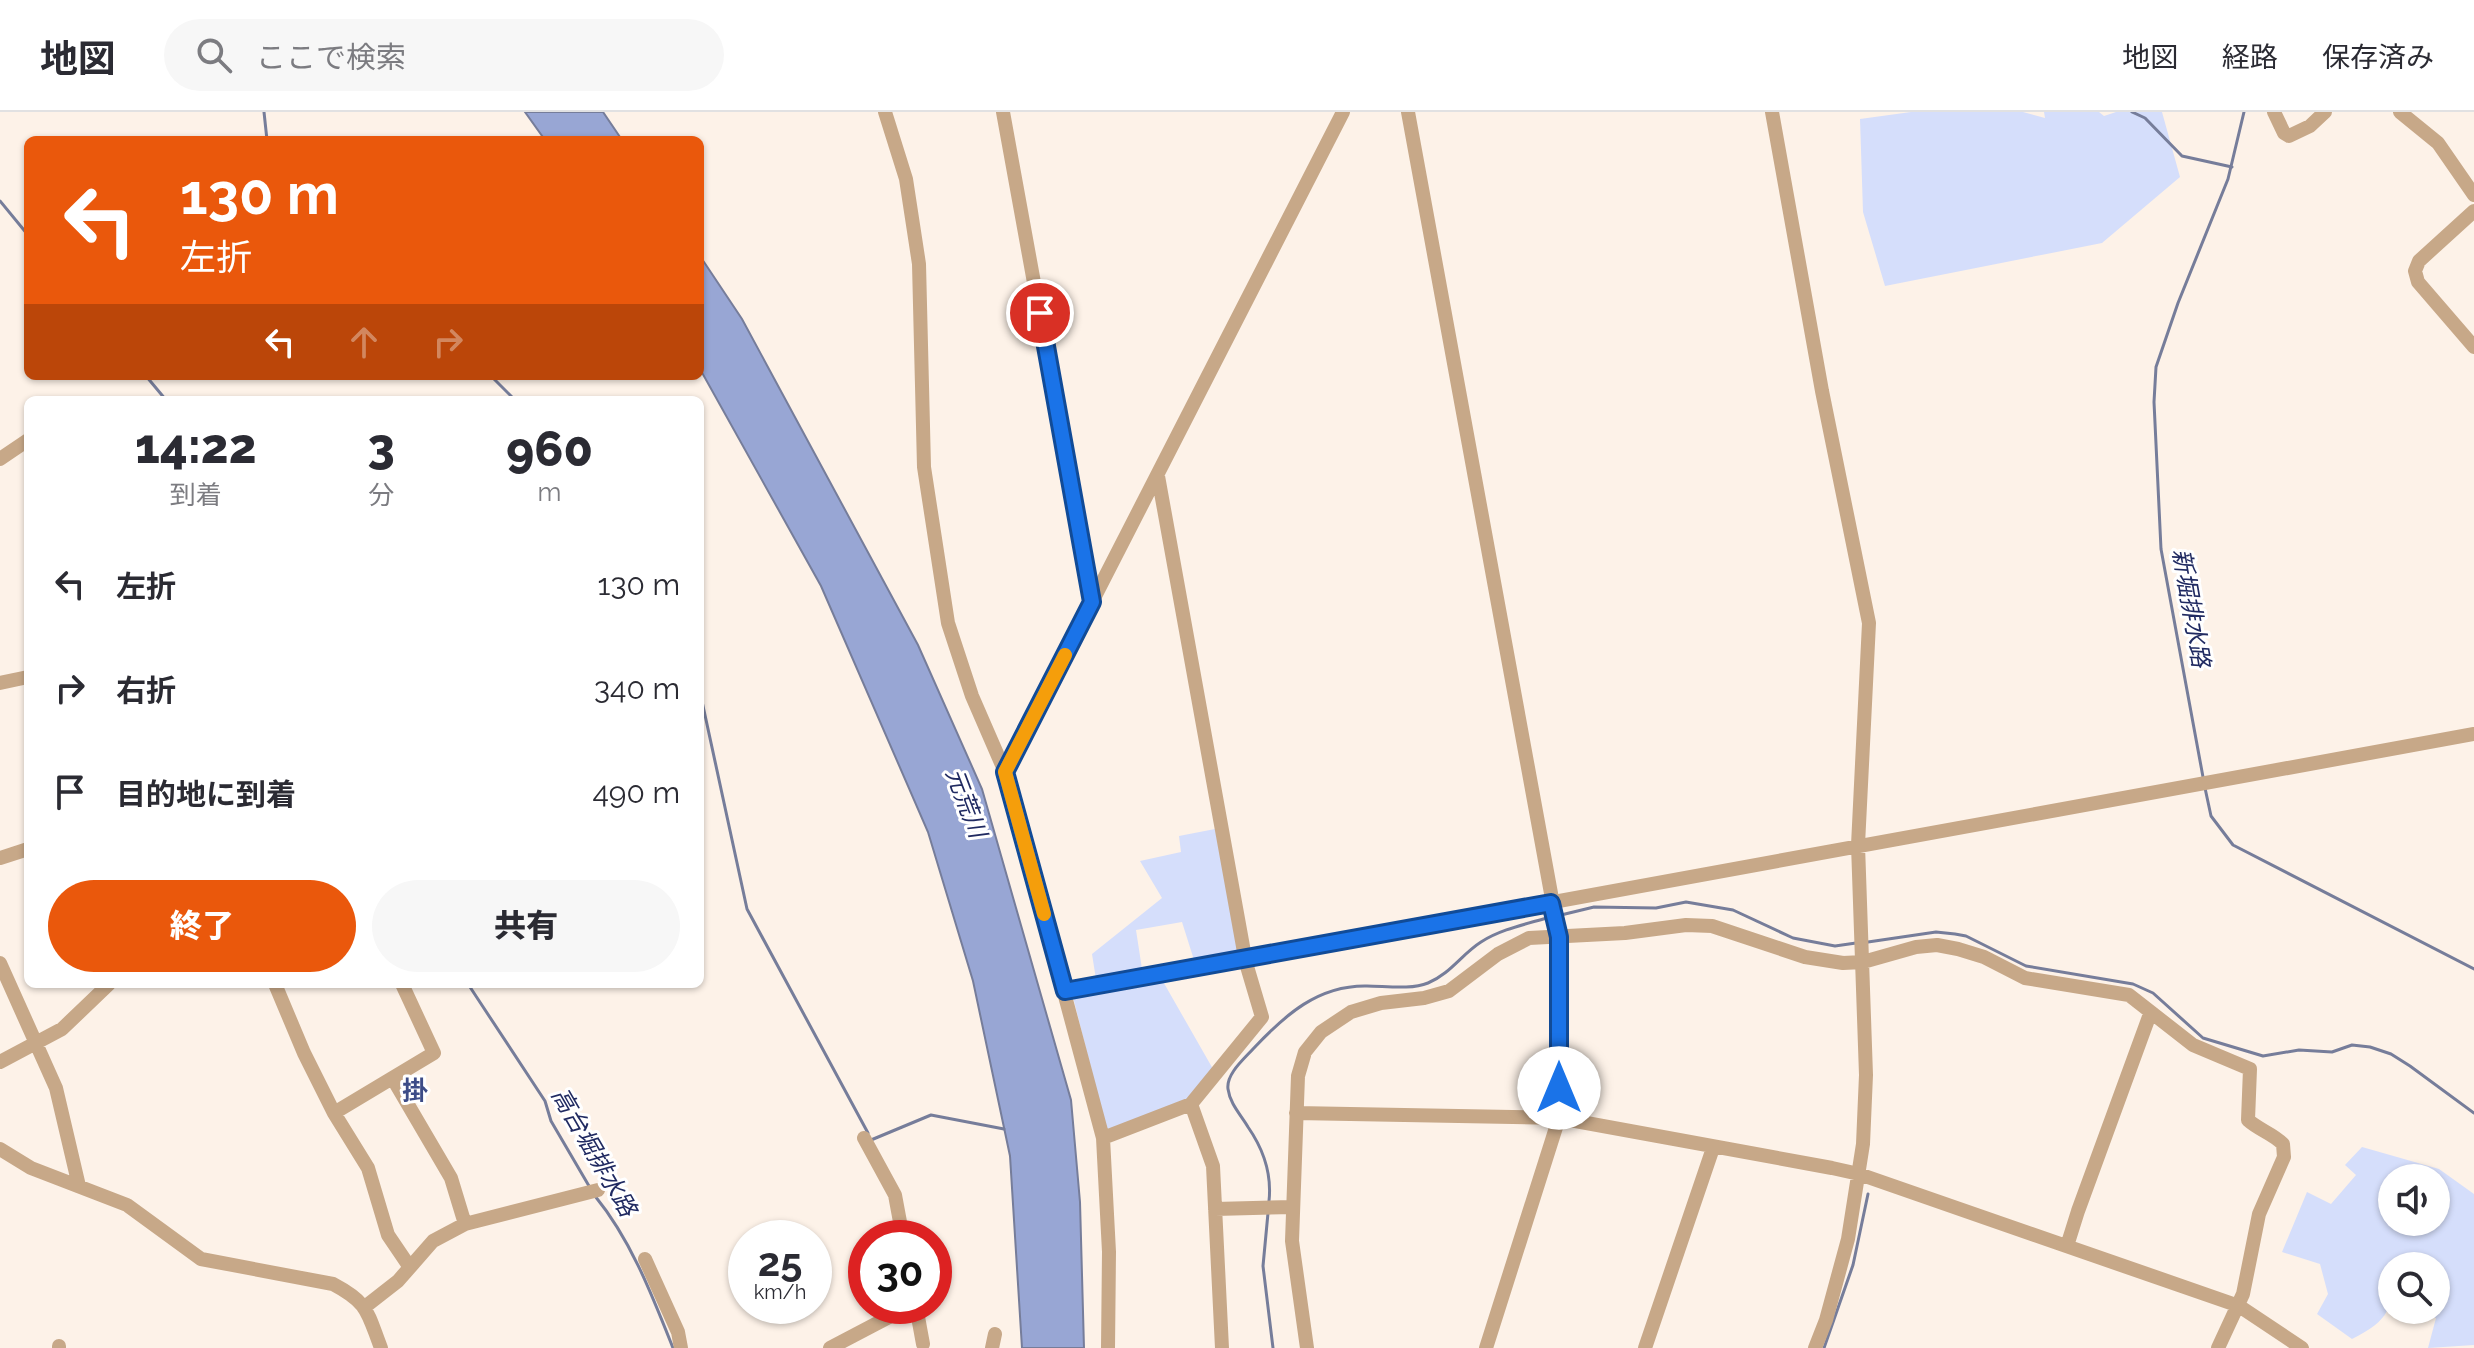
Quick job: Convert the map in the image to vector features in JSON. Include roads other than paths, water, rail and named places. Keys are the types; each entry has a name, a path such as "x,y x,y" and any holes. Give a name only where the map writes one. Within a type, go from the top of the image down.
{"street":[{"path":"885,112 906,179 919,264 924,467 948,623 972,696 1005,772 1103,1138 1109,1252 1108,1348"},
{"path":"1003,112 1092,602"},
{"path":"1005,772 1343,112"},
{"path":"1408,112 1559,937 1559,1118 1486,1348"},
{"path":"1772,112 1822,391 1867,600 1869,623 1858,845 1866,1075 1859,1174 1841,1267 1815,1348"},
{"path":"2274,112 2284,133 2289,136 2310,126 2325,112"},
{"path":"2400,112 2438,143 2474,195"},
{"path":"2474,211 2419,261 2415,271 2418,282 2474,347"},
{"path":"0,459 24,443"},
{"path":"1103,1138 1191,1104 1262,1017 1246,958 1158,476"},
{"path":"0,683 24,678"},
{"path":"1065,991 2474,734"},
{"path":"0,858 24,850"},
{"path":"1307,1348 1292,1241 1296,1113 1298,1076 1305,1052 1321,1032 1351,1012 1381,1003 1424,998 1449,991 1498,954 1529,938 1625,933 1686,925 1712,926 1805,957 1843,963 1863,962 1916,947 1948,947 1984,957 2025,978 2129,995 2193,1045 2250,1069 2248,1120 2258,1130 2273,1134 2283,1144 2284,1157 2259,1214 2239,1306 2218,1348"},
{"path":"0,963 56,1088 79,1186"},
{"path":"0,1062 62,1029 105,988"},
{"path":"277,988 334,1113 368,1168 388,1235 409,1266"},
{"path":"334,1113 434,1053 404,988"},
{"path":"2067,1246 2098,1152 2150,1014"},
{"path":"393,1079 451,1178 465,1224"},
{"path":"1191,1104 1213,1166 1222,1348"},
{"path":"1296,1113 1559,1118 1859,1174 2239,1306 2302,1348"},
{"path":"864,1138 895,1195 900,1220"},
{"path":"1645,1348 1713,1148"},
{"path":"0,1149 31,1168 127,1205 201,1259 333,1284 353,1294 366,1306 381,1348"},
{"path":"366,1306 398,1281 433,1241 465,1224 598,1190"},
{"path":"1215,1209 1292,1207"},
{"path":"645,1259 678,1332 681,1348"},
{"path":"830,1348 876,1324"},
{"path":"919,1324 923,1344"}],"water":[{"path":"525,112 603,112 619,136 542,136"},
{"name":"元荒川","path":"704,262 742,319 918,645 982,789 1071,1100 1080,1202 1084,1348 1022,1348 1010,1156 973,981 928,832 821,586 704,376"}],"waterway":[{"path":"264,112 267,136"},
{"path":"2132,112 2145,118 2182,156 2232,167"},
{"name":"新堀排水路","path":"2203,777 2161,549 2154,402 2156,367 2228,179 2244,112"},
{"name":"高台堀排水路","path":"0,201 24,230"},
{"name":"高台堀排水路","path":"149,380 163,396"},
{"path":"495,380 511,396"},
{"path":"704,710 747,909 868,1133"},
{"name":"新堀排水路","path":"2205,788 2211,816 2233,845 2474,969"},
{"path":"1561,915 1594,907 1656,908 1686,902 1733,910 1793,938 1835,946 1856,943"},
{"path":"1269,1201 1268,1171 1262,1153 1233,1104 1228,1089 1233,1072 1265,1036 1290,1014 1318,997 1349,987 1406,987 1428,983 1489,937 1550,917"},
{"path":"1868,942 1936,932 1955,934 1966,936 2026,966 2133,984 2153,993 2203,1038 2263,1056 2299,1050 2332,1052 2352,1045 2370,1047 2391,1054 2410,1066 2474,1113"},
{"name":"高台堀排水路","path":"471,988 545,1101 551,1121 589,1186"},
{"path":"871,1140 931,1115 1004,1129"},
{"path":"1824,1348 1853,1265 1868,1194"},
{"name":"高台堀排水路","path":"595,1196 630,1249 673,1348"},
{"path":"1268,1213 1263,1266 1273,1348"}],"district":[{"name":"掛","path":"415,1091"}]}
